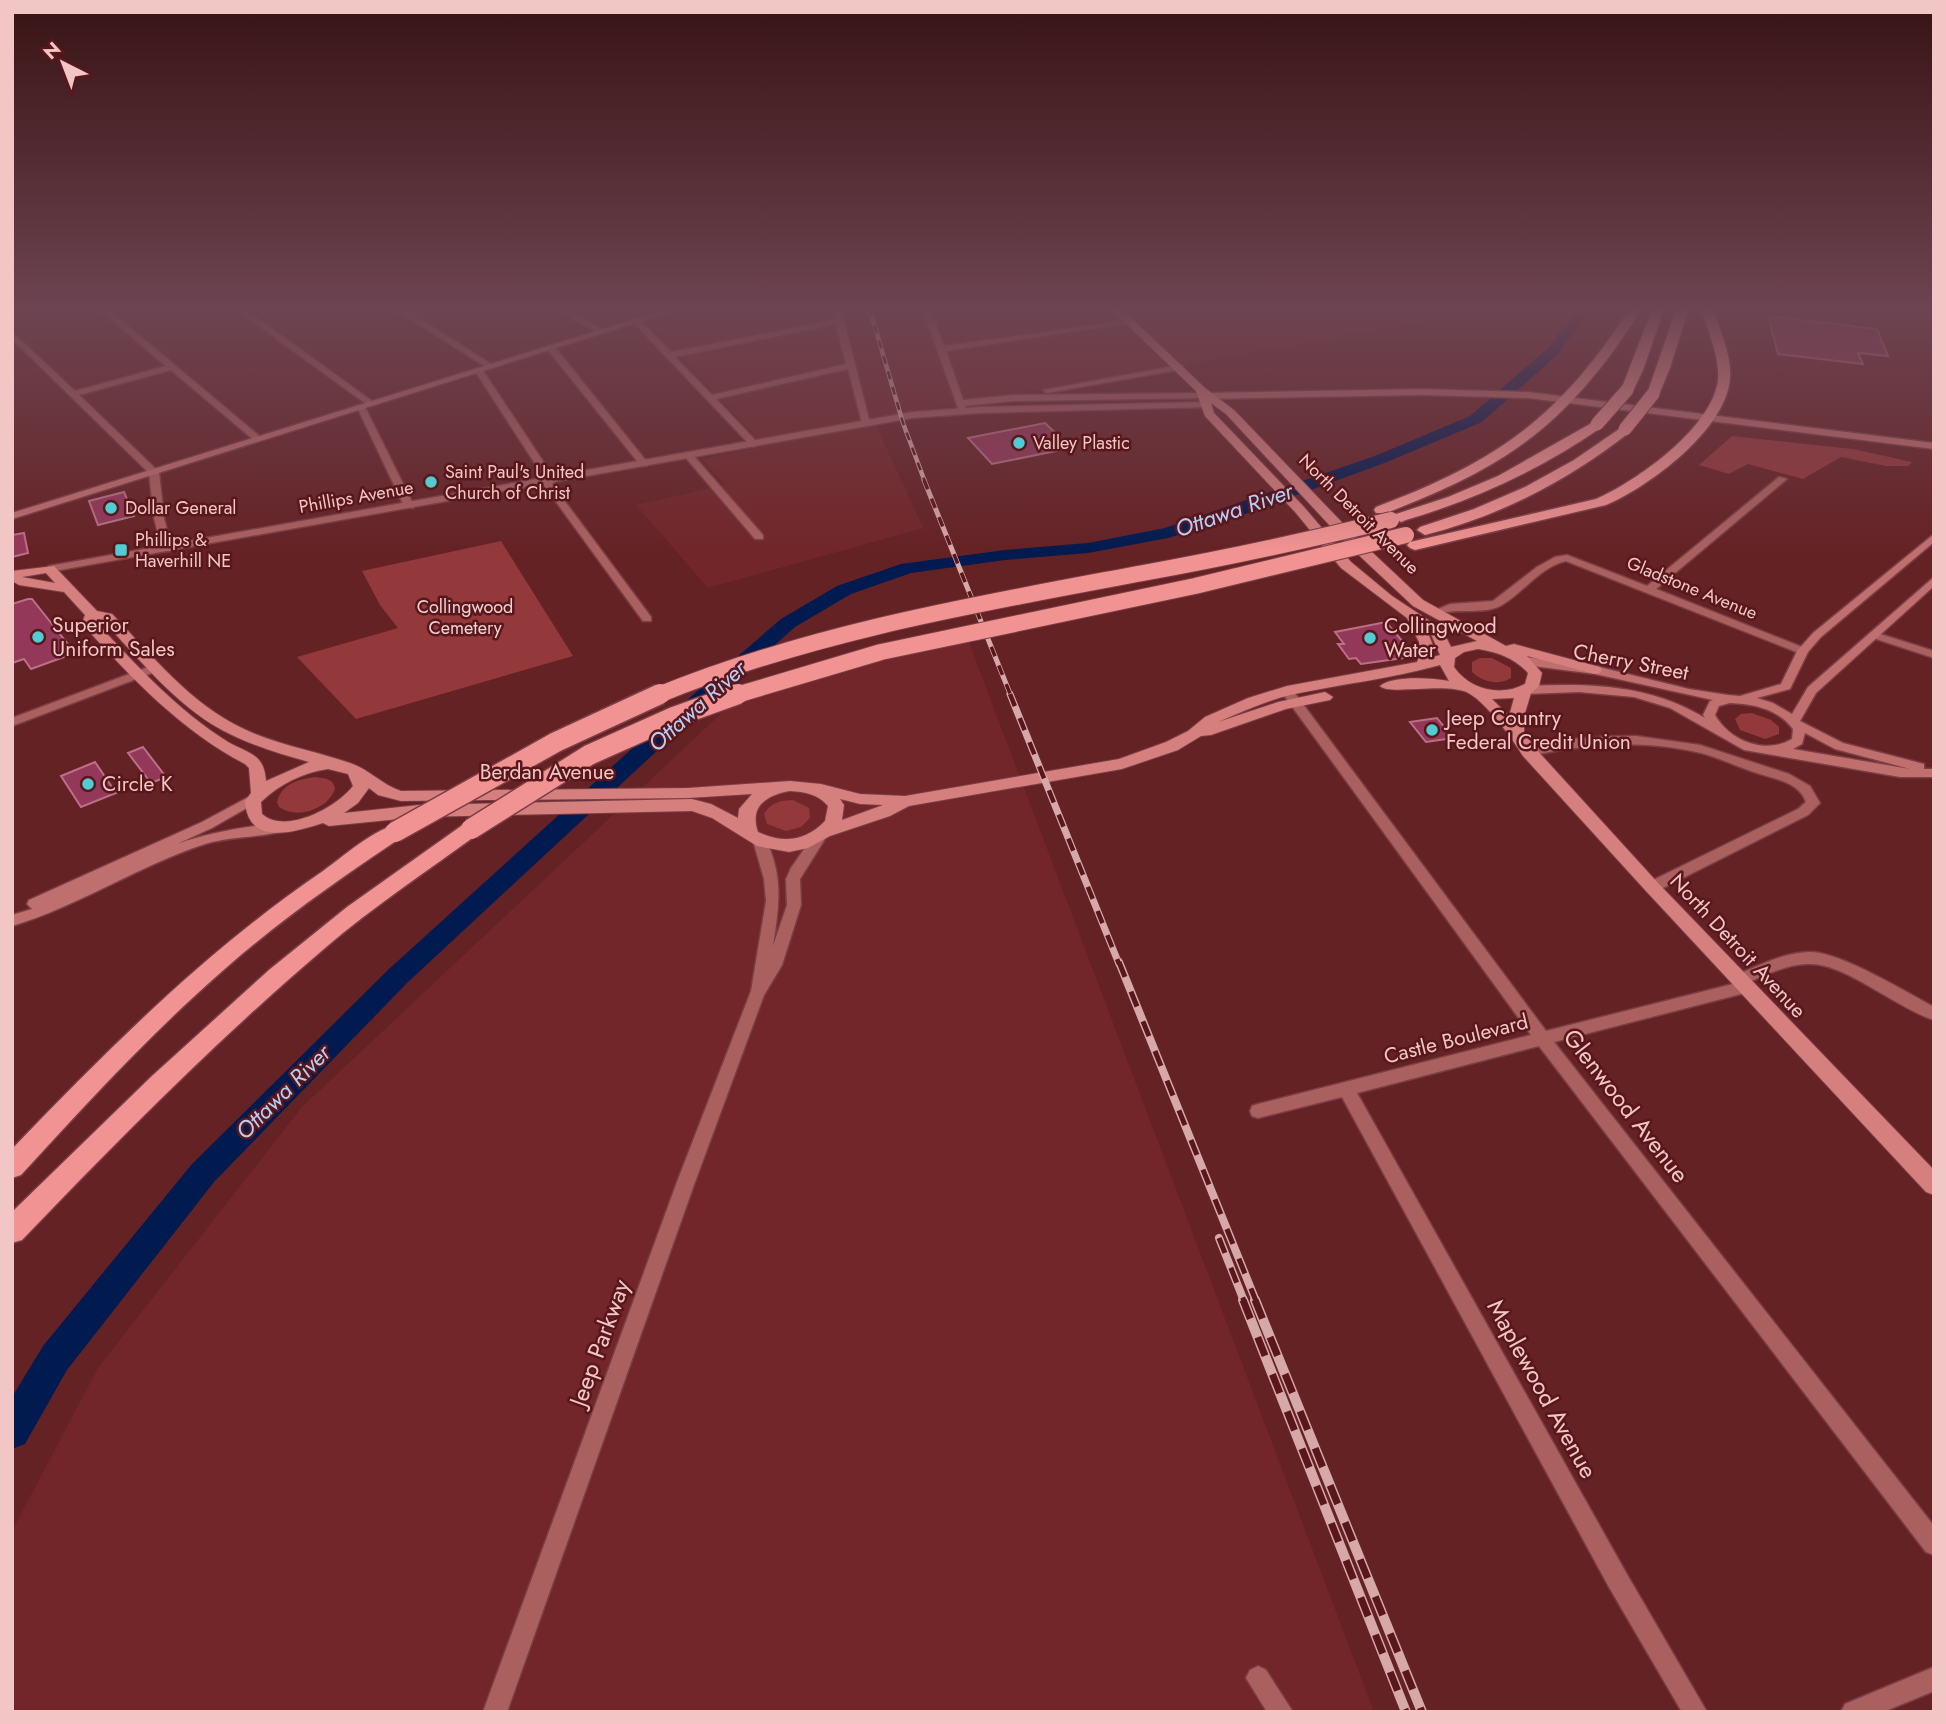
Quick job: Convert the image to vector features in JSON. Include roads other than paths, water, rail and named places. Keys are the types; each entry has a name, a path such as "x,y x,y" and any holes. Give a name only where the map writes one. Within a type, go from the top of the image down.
{"highway":[{"path":"1386,515 1497,460 1537,431 1578,390"},
{"path":"12,1167 58,1117 195,982 277,915 394,832 509,764 645,701 714,673 841,636 1024,596 1210,561 1481,490 1561,450 1597,424 1627,390"},
{"path":"1411,540 1545,484 1576,466 1625,429 1655,390"},
{"path":"12,1231 124,1116 319,941 471,829 561,771 605,747 707,704 767,683 903,645 1411,540 1573,510 1627,491 1649,476 1705,419 1722,390"}],"main road":[{"path":"12,516 416,390"},
{"name":"North Detroit Avenue","path":"1199,390 1204,397 1209,414 1300,510 1346,565 1411,616 1437,632 1448,657 1450,673 1472,689 1516,732 1530,752 1652,887 1934,1185"},
{"name":"Phillips Avenue","path":"1204,397 1474,393 1543,396 1569,402 1705,419"},
{"name":"North Detroit Avenue","path":"1204,397 1220,405 1352,541 1432,613 1525,661"},
{"name":"Phillips Avenue","path":"1220,405 1586,401 1934,452"},
{"path":"1705,419 1934,446"},
{"path":"1724,735 1716,728 1709,715 1714,704 1786,686 1803,651 1831,622 1934,537"},
{"path":"49,569 92,614 89,623 138,676 197,730 251,760 257,767 258,795 252,807 255,817 265,824 279,828"},
{"name":"Phillips Avenue","path":"12,575 49,569"},
{"path":"1794,722 1802,713 1812,690 1934,580"},
{"path":"12,581 34,581 49,587 68,589"},
{"path":"1405,590 1523,652 1595,670"},
{"name":"Berdan Avenue","path":"92,614 107,617 191,701 230,728 278,748 349,767 384,791 401,796 724,792 785,786"},
{"path":"1411,616 1429,650 1422,666"},
{"path":"905,801 884,812 788,846 755,837 745,824 745,814 759,796 785,786 814,788 860,799 905,801 1122,764 1158,752 1195,734 1215,730 1291,697 1422,666 1448,657 1468,646 1500,648"},
{"path":"1516,732 1517,713 1525,691 1535,680 1531,666 1525,661"},
{"name":"Cherry Street","path":"1525,661 1595,670 1689,693 1771,706 1794,722"},
{"path":"1291,697 1416,682 1499,695 1525,691"},
{"name":"Cherry Street","path":"1525,691 1595,690 1645,696 1681,709 1737,742 1767,750"},
{"path":"1767,750 1786,748 1798,741 1799,729 1794,722"},
{"path":"1794,722 1839,746 1934,772"},
{"path":"1767,750 1899,773 1934,772"},
{"path":"12,915 207,825 288,774 310,768 341,766"},
{"path":"12,920 65,901 197,842 224,834 301,825 332,814 354,798 361,787 358,773"},
{"path":"814,788 833,801 836,811 835,821 823,835"},
{"name":"Berdan Avenue","path":"301,825 365,815 419,811 701,806 722,813 755,837"}],"street":[{"path":"68,390 154,472 159,518 167,549"},
{"path":"72,394 85,390"},
{"path":"200,390 258,439"},
{"path":"353,390 372,404"},
{"path":"491,390 549,481 647,620"},
{"path":"585,390 644,464"},
{"path":"705,390 754,444"},
{"path":"712,398 745,390"},
{"path":"857,390 866,423"},
{"path":"955,390 961,407"},
{"name":"Phillips Avenue","path":"49,569 912,415 961,407 1055,398 1076,390"},
{"path":"1115,390 1120,396"},
{"name":"Phillips Avenue","path":"961,407 984,400 1120,396 1204,397"},
{"path":"1107,397 1109,407"},
{"name":"Phillips Avenue","path":"1055,398 1109,407 1204,397"},
{"path":"361,407 409,506"},
{"path":"689,456 759,537"},
{"path":"1649,589 1782,479"},
{"name":"Gladstone Avenue","path":"1442,610 1457,605 1495,604 1555,560 1567,558 1803,651"},
{"path":"1874,635 1934,655"},
{"path":"12,722 138,676 154,666"},
{"name":"Glenwood Avenue","path":"1291,697 1543,1039 1934,1544"},
{"path":"1530,752 1602,739 1669,743 1718,754 1784,777 1805,788 1811,796 1813,803 1802,812 1652,887"},
{"name":"Jeep Parkway","path":"757,994 774,965 786,932 794,905 793,879 796,871 823,835"},
{"name":"Jeep Parkway","path":"495,1712 757,994 773,901 771,879 755,837"},
{"name":"Castle Boulevard","path":"1258,1111 1543,1039 1742,984 1799,957 1818,957 1835,963 1934,1014"},
{"name":"Maplewood Avenue","path":"1346,1089 1617,1579 1695,1712"},
{"path":"1258,1678 1281,1712"},
{"path":"1853,1712 1934,1679"}],"waterway":[{"name":"Ottawa River","path":"12,1431 55,1358 203,1173 398,976 666,730 788,623 844,590 908,568 1005,555 1088,548 1168,533 1223,516 1381,459 1476,419 1508,390"}],"railway":[{"path":"893,390 925,482"},
{"path":"924,480 1011,696"},
{"path":"1010,694 1119,964"},
{"path":"1119,962 1256,1301"},
{"path":"1219,1238 1244,1301"},
{"path":"1243,1300 1406,1712"},
{"path":"1255,1300 1422,1712"}],"place":[{"name":"Valley Plastic","path":"1019,443"},
{"name":"Saint Paul's United Church of Christ","path":"431,482"},
{"name":"Dollar General","path":"111,508"},
{"name":"Phillips & Haverhill NE","path":"121,550"},
{"name":"Superior Uniform Sales","path":"38,637"},
{"name":"Collingwood Water","path":"1370,638"},
{"name":"Jeep Country Federal Credit Union","path":"1432,730"},
{"name":"Circle K","path":"88,784"}],"park label":[{"name":"Collingwood Cemetery","path":"465,617"}]}
